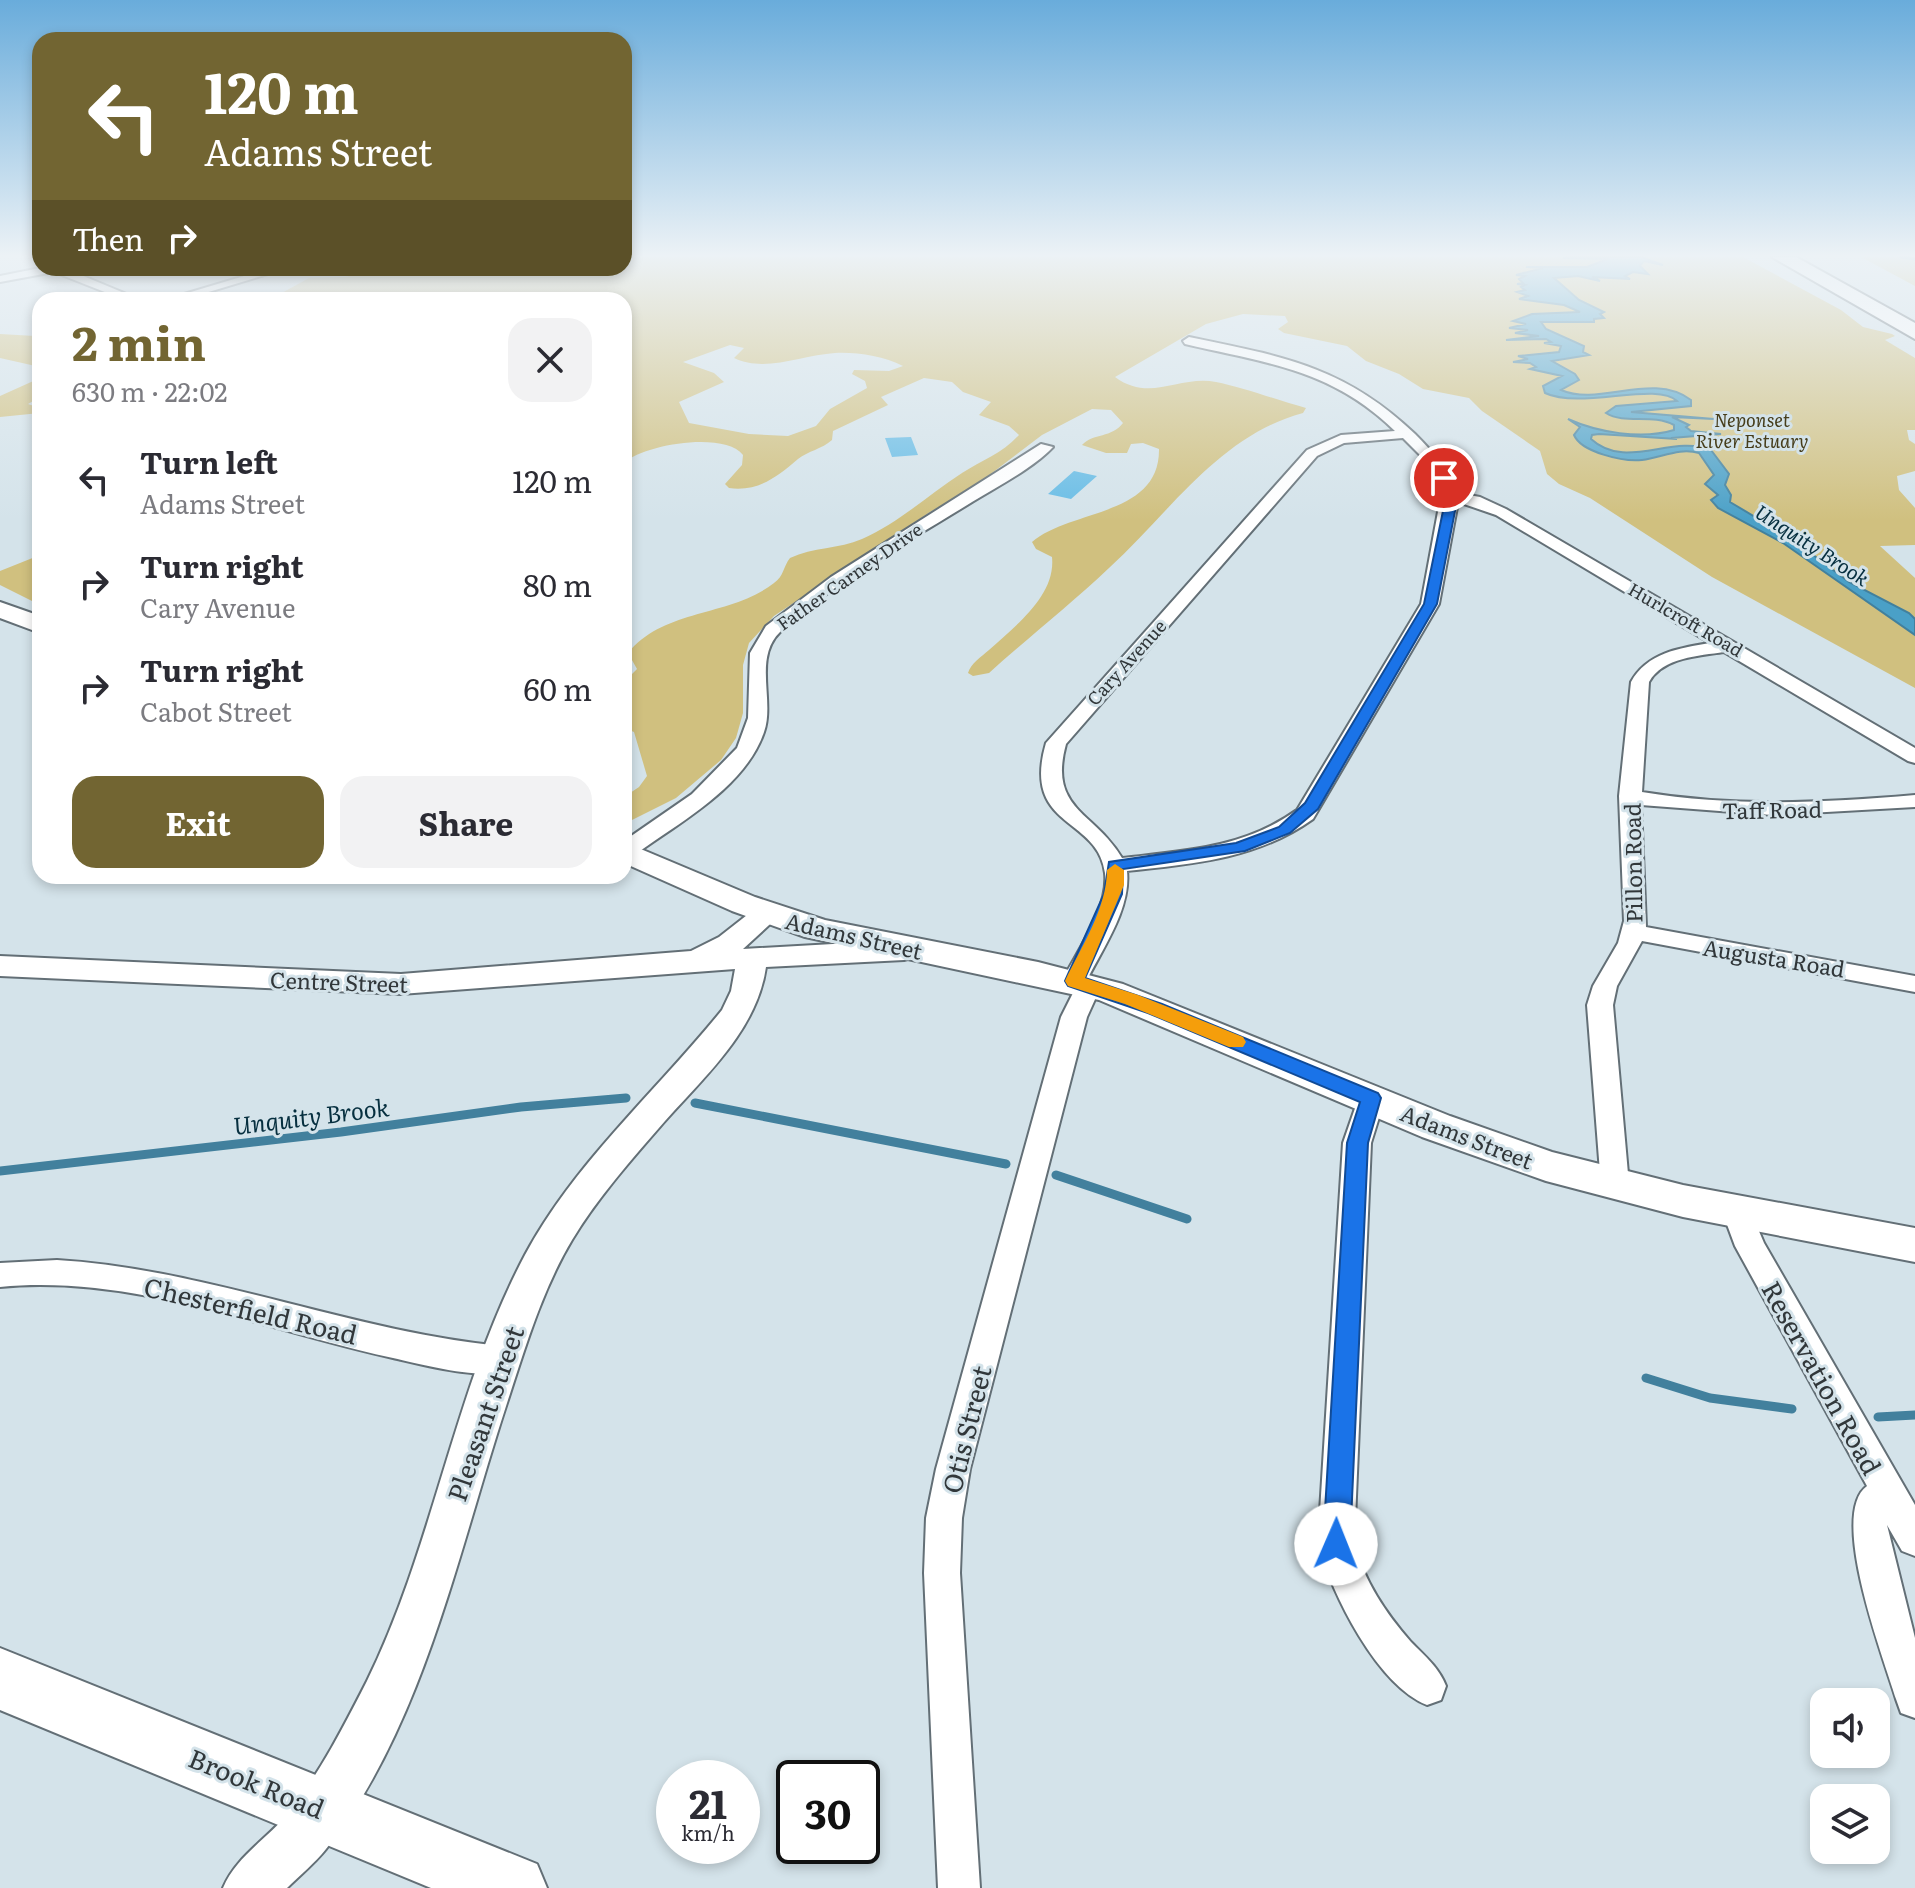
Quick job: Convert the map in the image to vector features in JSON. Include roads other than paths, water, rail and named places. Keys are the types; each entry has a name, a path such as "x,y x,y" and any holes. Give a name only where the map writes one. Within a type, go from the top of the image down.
{"main road":[{"path":"0,609 32,622"},
{"name":"Adams Street","path":"632,855 766,914 821,930 1082,984 1155,1008 1371,1098 1543,1165 1615,1185 1915,1245"},
{"name":"Brook Road","path":"0,1679 513,1888"}],"street":[{"path":"1082,984 1113,894 1115,865 1239,847 1285,830 1305,814 1430,604 1450,496 1442,474 1407,434 1364,397 1315,371 1259,353 1213,345"},
{"name":"Cary Avenue","path":"1115,865 1100,845 1068,815 1051,785 1051,758 1062,735 1312,453 1341,439 1407,434"},
{"name":"Father Carney Drive","path":"632,845 716,783 740,759 755,732 757,657 762,643 772,630 938,514 990,487 1046,447"},
{"name":"Hurlcroft Road","path":"1450,496 1475,500 1501,512 1915,757"},
{"name":"Pillon Road","path":"1615,1185 1600,1005 1605,986 1634,932 1636,910 1630,796 1640,682 1644,672 1664,661 1730,645"},
{"name":"Taff Road","path":"1630,796 1688,807 1756,811 1915,801"},
{"name":"Centre Street","path":"678,962 719,951 766,914"},
{"name":"Augusta Road","path":"1634,932 1915,984"},
{"name":"Centre Street","path":"0,966 401,984 875,949 926,952"},
{"name":"Pleasant Street","path":"250,1888 282,1858 322,1808 364,1740 390,1682 501,1360 529,1286 552,1240 599,1175 736,1015 747,991 752,959"},
{"name":"Otis Street","path":"959,1888 942,1573 946,1505 1082,984"},
{"path":"1371,1098 1357,1143 1336,1544 1341,1568 1366,1615 1427,1686"},
{"name":"Reservation Road","path":"1737,1211 1750,1246 1915,1539"},
{"name":"Chesterfield Road","path":"0,1275 79,1273 214,1298 428,1351 501,1360"},
{"path":"1888,1494 1874,1501 1870,1509 1871,1530 1915,1699"}],"water":[{"path":"1556,345 1582,345 1583,352 1589,355 1552,361 1575,374 1579,380 1561,390 1592,395 1643,389 1676,392 1691,400 1691,406 1631,412 1714,419 1672,417 1689,425 1686,427 1691,431 1721,434 1671,438 1677,439 1599,434 1592,435 1591,439 1619,452 1680,446 1711,450 1729,474 1725,485 1731,495 1730,502 1792,539 1849,582 1909,613 1915,619 1915,635 1783,543 1718,508 1711,500 1718,495 1705,484 1714,475 1699,453 1684,451 1642,460 1624,459 1604,455 1578,441 1574,435 1580,427 1568,419 1592,428 1620,433 1648,434 1674,430 1674,425 1666,422 1622,418 1606,413 1616,406 1677,401 1653,394 1578,399 1560,397 1545,393 1543,386 1562,376 1530,369 1536,367 1530,363 1513,362 1528,359 1518,356 1559,352 1561,346"}],"waterway":[{"name":"Unquity Brook","path":"0,1171 341,1132 521,1107 626,1098"},
{"name":"Unquity Brook","path":"695,1103 1006,1164"},
{"name":"Unquity Brook","path":"1056,1175 1187,1219"},
{"name":"Unquity Brook","path":"1646,1378 1710,1398 1792,1409"},
{"name":"Unquity Brook","path":"1878,1417 1915,1415"}],"park label":[{"name":"Neponset River Estuary","path":"1752,429"}]}
